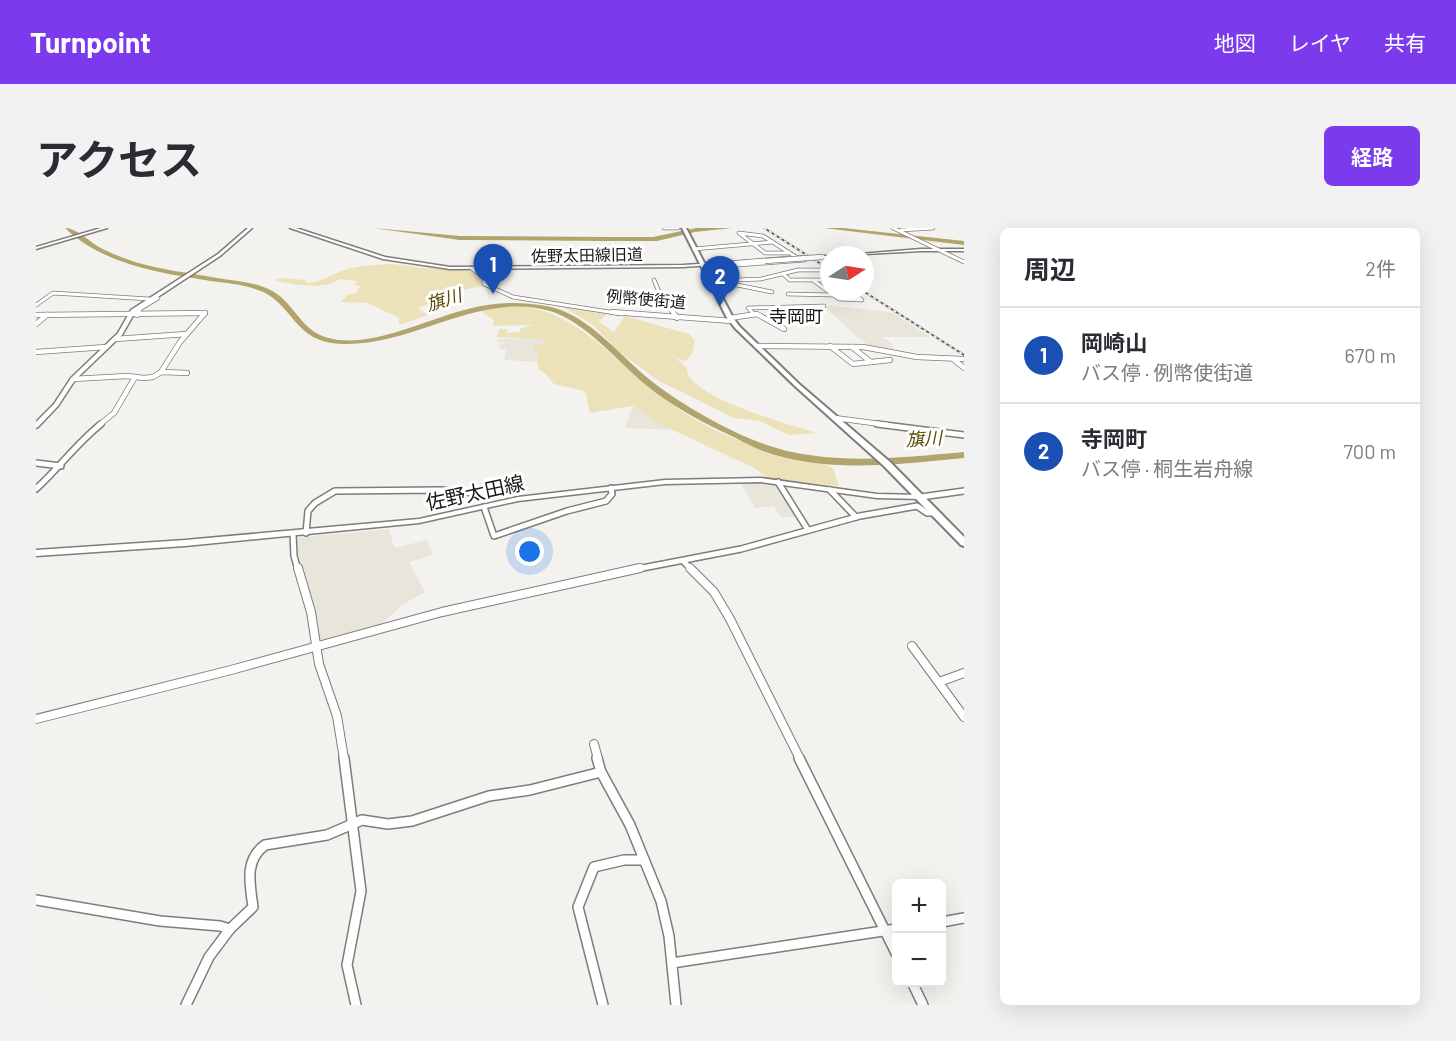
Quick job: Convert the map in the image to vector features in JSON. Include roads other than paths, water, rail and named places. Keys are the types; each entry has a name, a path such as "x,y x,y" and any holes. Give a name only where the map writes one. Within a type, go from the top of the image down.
{"main road":[{"path":"685,230 731,319 757,346 918,494 964,543"}],"street":[{"path":"36,248 105,228"},
{"path":"133,315 205,264 250,228"},
{"path":"292,228 396,261 472,269"},
{"path":"664,228 678,228"},
{"path":"893,228 964,262"},
{"path":"898,230 933,228"},
{"path":"703,265 711,267 805,260 789,253 757,232 739,233 766,254 789,253"},
{"path":"694,249 773,242"},
{"path":"874,253 937,249 964,250"},
{"path":"703,265 796,257"},
{"name":"佐野太田線旧道","path":"472,269 703,265 820,257"},
{"name":"例幣使街道","path":"472,269 484,277 485,285 513,297 632,315 731,319 754,314"},
{"path":"711,281 761,279 798,270 820,270"},
{"path":"783,274 789,280 810,279 820,285"},
{"path":"654,280 660,294 677,318"},
{"path":"730,280 737,285 772,292"},
{"path":"814,281 820,281"},
{"path":"36,305 53,293 154,299 133,315 115,339 73,379 56,405 38,421 36,426"},
{"path":"788,294 820,295"},
{"path":"862,300 869,305"},
{"name":"例幣使街道","path":"754,314 748,308 824,306"},
{"path":"36,315 205,313 174,350 161,372 153,377 73,379"},
{"path":"754,314 784,329"},
{"path":"36,324 47,315"},
{"path":"115,339 187,334"},
{"path":"757,346 875,348 917,357 963,359"},
{"path":"831,346 853,364 890,360 875,348"},
{"path":"36,352 106,347"},
{"path":"852,347 871,362"},
{"path":"953,359 964,368"},
{"path":"161,372 188,373"},
{"path":"36,489 61,466 81,440 114,413 135,377"},
{"path":"835,418 964,435"},
{"path":"36,463 61,466"},
{"name":"佐野太田線","path":"36,553 306,533 419,521 518,499 611,488 736,479 778,482 877,496 918,494"},
{"path":"778,482 808,530"},
{"path":"484,507 494,536 567,511 606,501 612,494 611,488"},
{"path":"306,533 308,511 315,503 335,490 441,490 486,494"},
{"path":"830,490 856,517"},
{"path":"918,494 964,491"},
{"path":"36,719 553,586 684,561 856,517 914,506 927,513 936,513"},
{"path":"293,534 294,556 311,612 324,681 338,716 361,891 347,965 356,1005"},
{"path":"684,561 714,592 730,619 892,944"},
{"path":"912,646 964,717"},
{"path":"939,682 964,673"},
{"path":"594,744 601,772 630,825 665,915 676,1005"},
{"path":"186,1005 209,957 230,929 253,907 250,871 252,857 255,851 265,845 327,835 362,820 388,824 412,821 489,796 530,790 601,772"},
{"path":"603,1005 578,907 580,898 594,867 624,860 644,860"},
{"path":"36,900 160,921 220,926 230,929"},
{"path":"946,921 964,918"},
{"path":"672,963 892,930"},
{"path":"914,987 923,1005"}],"waterway":[{"name":"旗川","path":"68,228 99,249 133,263 260,288 273,294 282,302 304,329 314,336 327,340 344,342 370,340 494,306 520,304 547,308 556,310 579,323 645,380 681,406 767,449 816,459 865,462 964,455"},
{"path":"376,228 460,238 608,239"},
{"path":"827,228 964,243"}],"railway":[{"path":"764,228 820,263"},
{"path":"874,298 964,355"}],"place":[{"name":"岡崎山","path":"493,294"},
{"name":"寺岡町","path":"720,306"}],"district":[{"name":"寺岡町","path":"796,317"}]}
